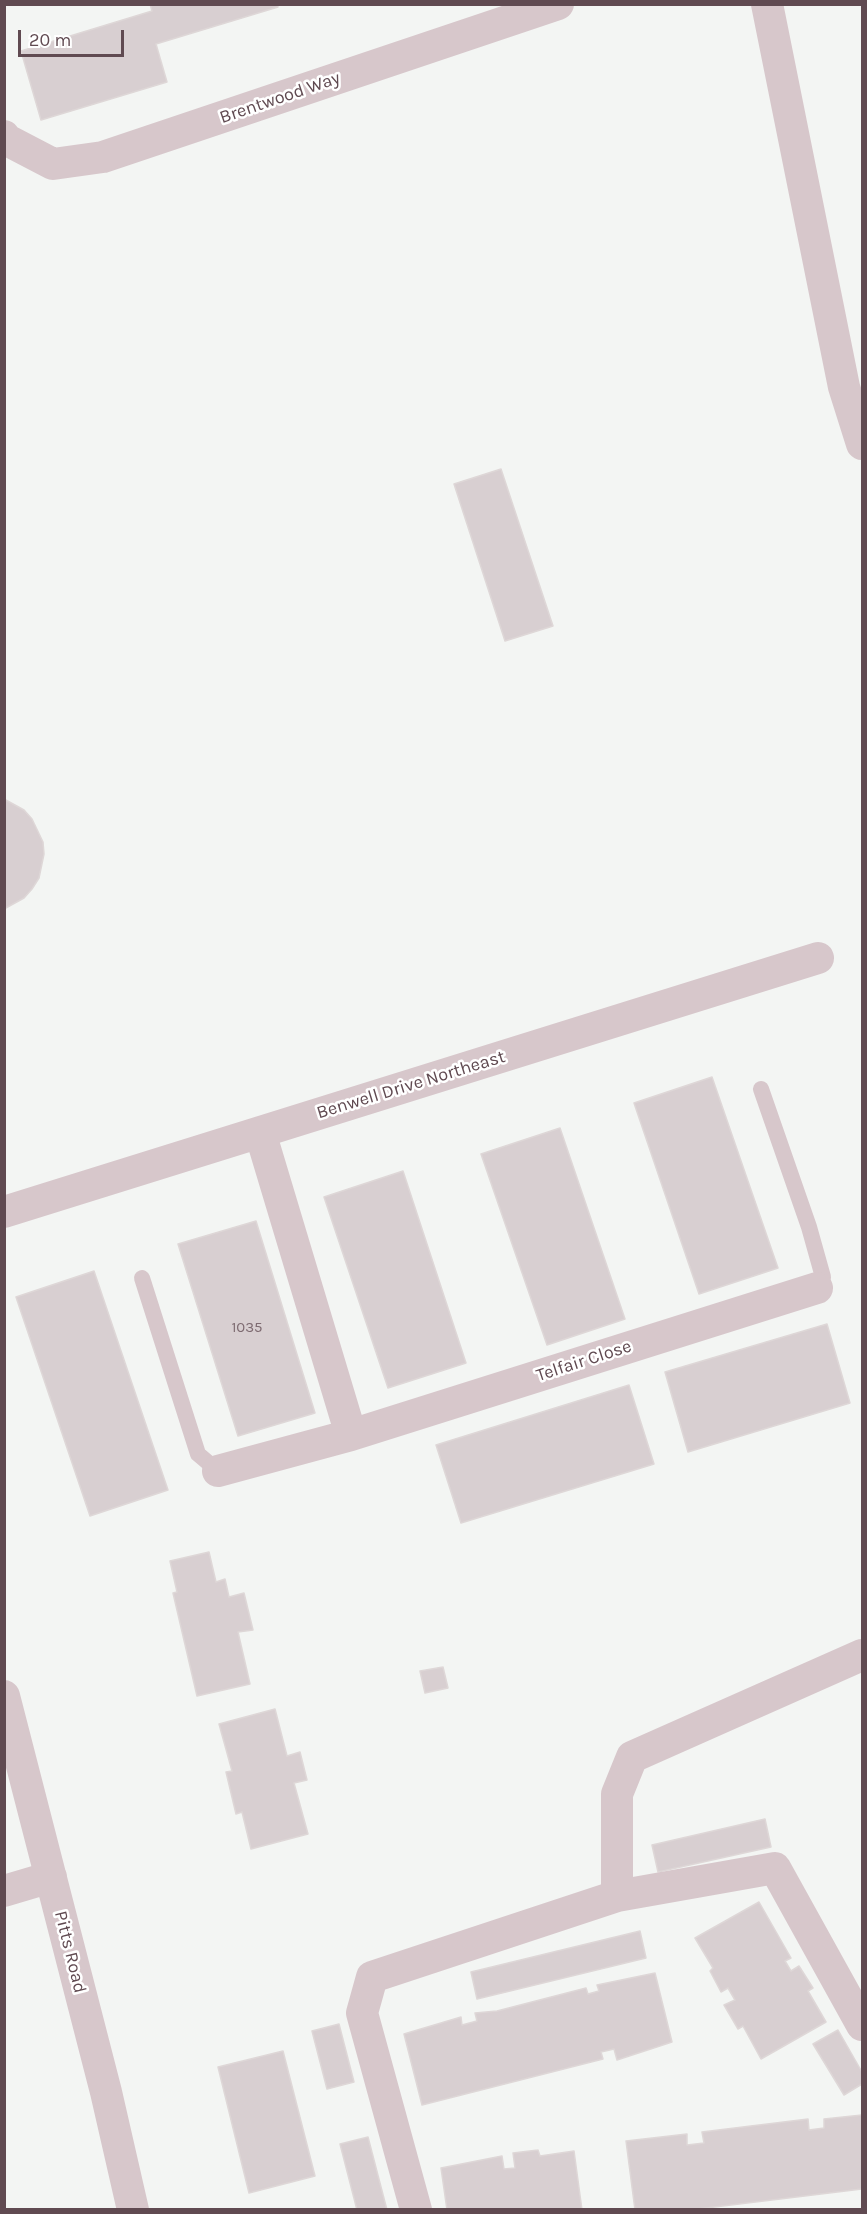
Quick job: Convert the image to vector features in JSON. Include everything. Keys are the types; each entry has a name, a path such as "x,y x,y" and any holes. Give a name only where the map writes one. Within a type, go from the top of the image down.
{"street":[{"name":"Brentwood Way","path":"4,136 7,140 53,164 102,157 558,4"},
{"path":"767,4 844,387 862,444"},
{"name":"Benwell Drive Northeast","path":"4,1212 818,958"},
{"path":"260,1132 351,1435"},
{"name":"Telfair Close","path":"218,1471 351,1435 817,1288"},
{"path":"617,1896 617,1794 632,1757 862,1655"},
{"name":"Pitts Road","path":"4,1696 133,2210"},
{"path":"416,2210 362,2013 372,1977 617,1896 775,1868 862,2025"},
{"path":"4,1891 51,1877"}],"lane":[{"path":"761,1089 812,1237 823,1277 817,1288"},
{"path":"142,1278 198,1454 218,1471"}],"building":[{"path":"150,4 277,4 278,7 156,44 167,82 41,120 21,51 152,11"},
{"path":"501,469 553,626 505,641 454,484"},
{"path":"4,799 24,810 32,819 43,842 44,854 39,878 32,889 24,898 4,909"},
{"path":"712,1077 778,1268 699,1294 634,1103"},
{"path":"560,1128 625,1319 547,1345 481,1154"},
{"path":"403,1171 466,1363 388,1388 324,1197"},
{"path":"256,1221 315,1413 238,1436 178,1244"},
{"path":"94,1271 168,1490 90,1516 16,1297"},
{"path":"827,1324 850,1403 688,1452 665,1372"},
{"path":"629,1385 654,1464 461,1523 436,1445"},
{"path":"209,1552 216,1582 225,1579 229,1597 244,1593 253,1630 238,1632 250,1684 197,1696 173,1593 177,1592 170,1561"},
{"path":"443,1667 448,1688 425,1693 420,1671"},
{"path":"275,1709 287,1756 300,1752 307,1780 294,1783 308,1834 251,1849 242,1812 236,1814 226,1772 232,1771 219,1724"},
{"path":"765,1819 771,1847 658,1872 652,1845"},
{"path":"759,1902 791,1958 785,1961 791,1971 799,1966 813,1988 808,1991 826,2022 761,2059 743,2026 738,2029 724,2005 735,2000 728,1988 721,1992 710,1971 713,1968 695,1938"},
{"path":"640,1931 646,1958 477,1999 471,1972"},
{"path":"655,1973 672,2042 617,2060 614,2049 601,2052 603,2059 422,2105 404,2034 461,2017 462,2025 477,2021 475,2013 497,2011 586,1988 588,1994 599,1991 597,1985"},
{"path":"339,2024 354,2082 327,2089 312,2031"},
{"path":"838,2030 862,2072 862,2084 844,2095 813,2044"},
{"path":"283,2051 315,2176 249,2193 218,2067"},
{"path":"862,2115 862,2189 690,2210 635,2210 626,2141 687,2134 687,2145 704,2143 702,2132 808,2119 809,2130 824,2128 824,2119"},
{"path":"368,2137 387,2210 357,2210 340,2144"},
{"path":"538,2150 540,2156 574,2151 582,2210 447,2210 441,2168 502,2156 504,2169 515,2168 513,2153"}]}
